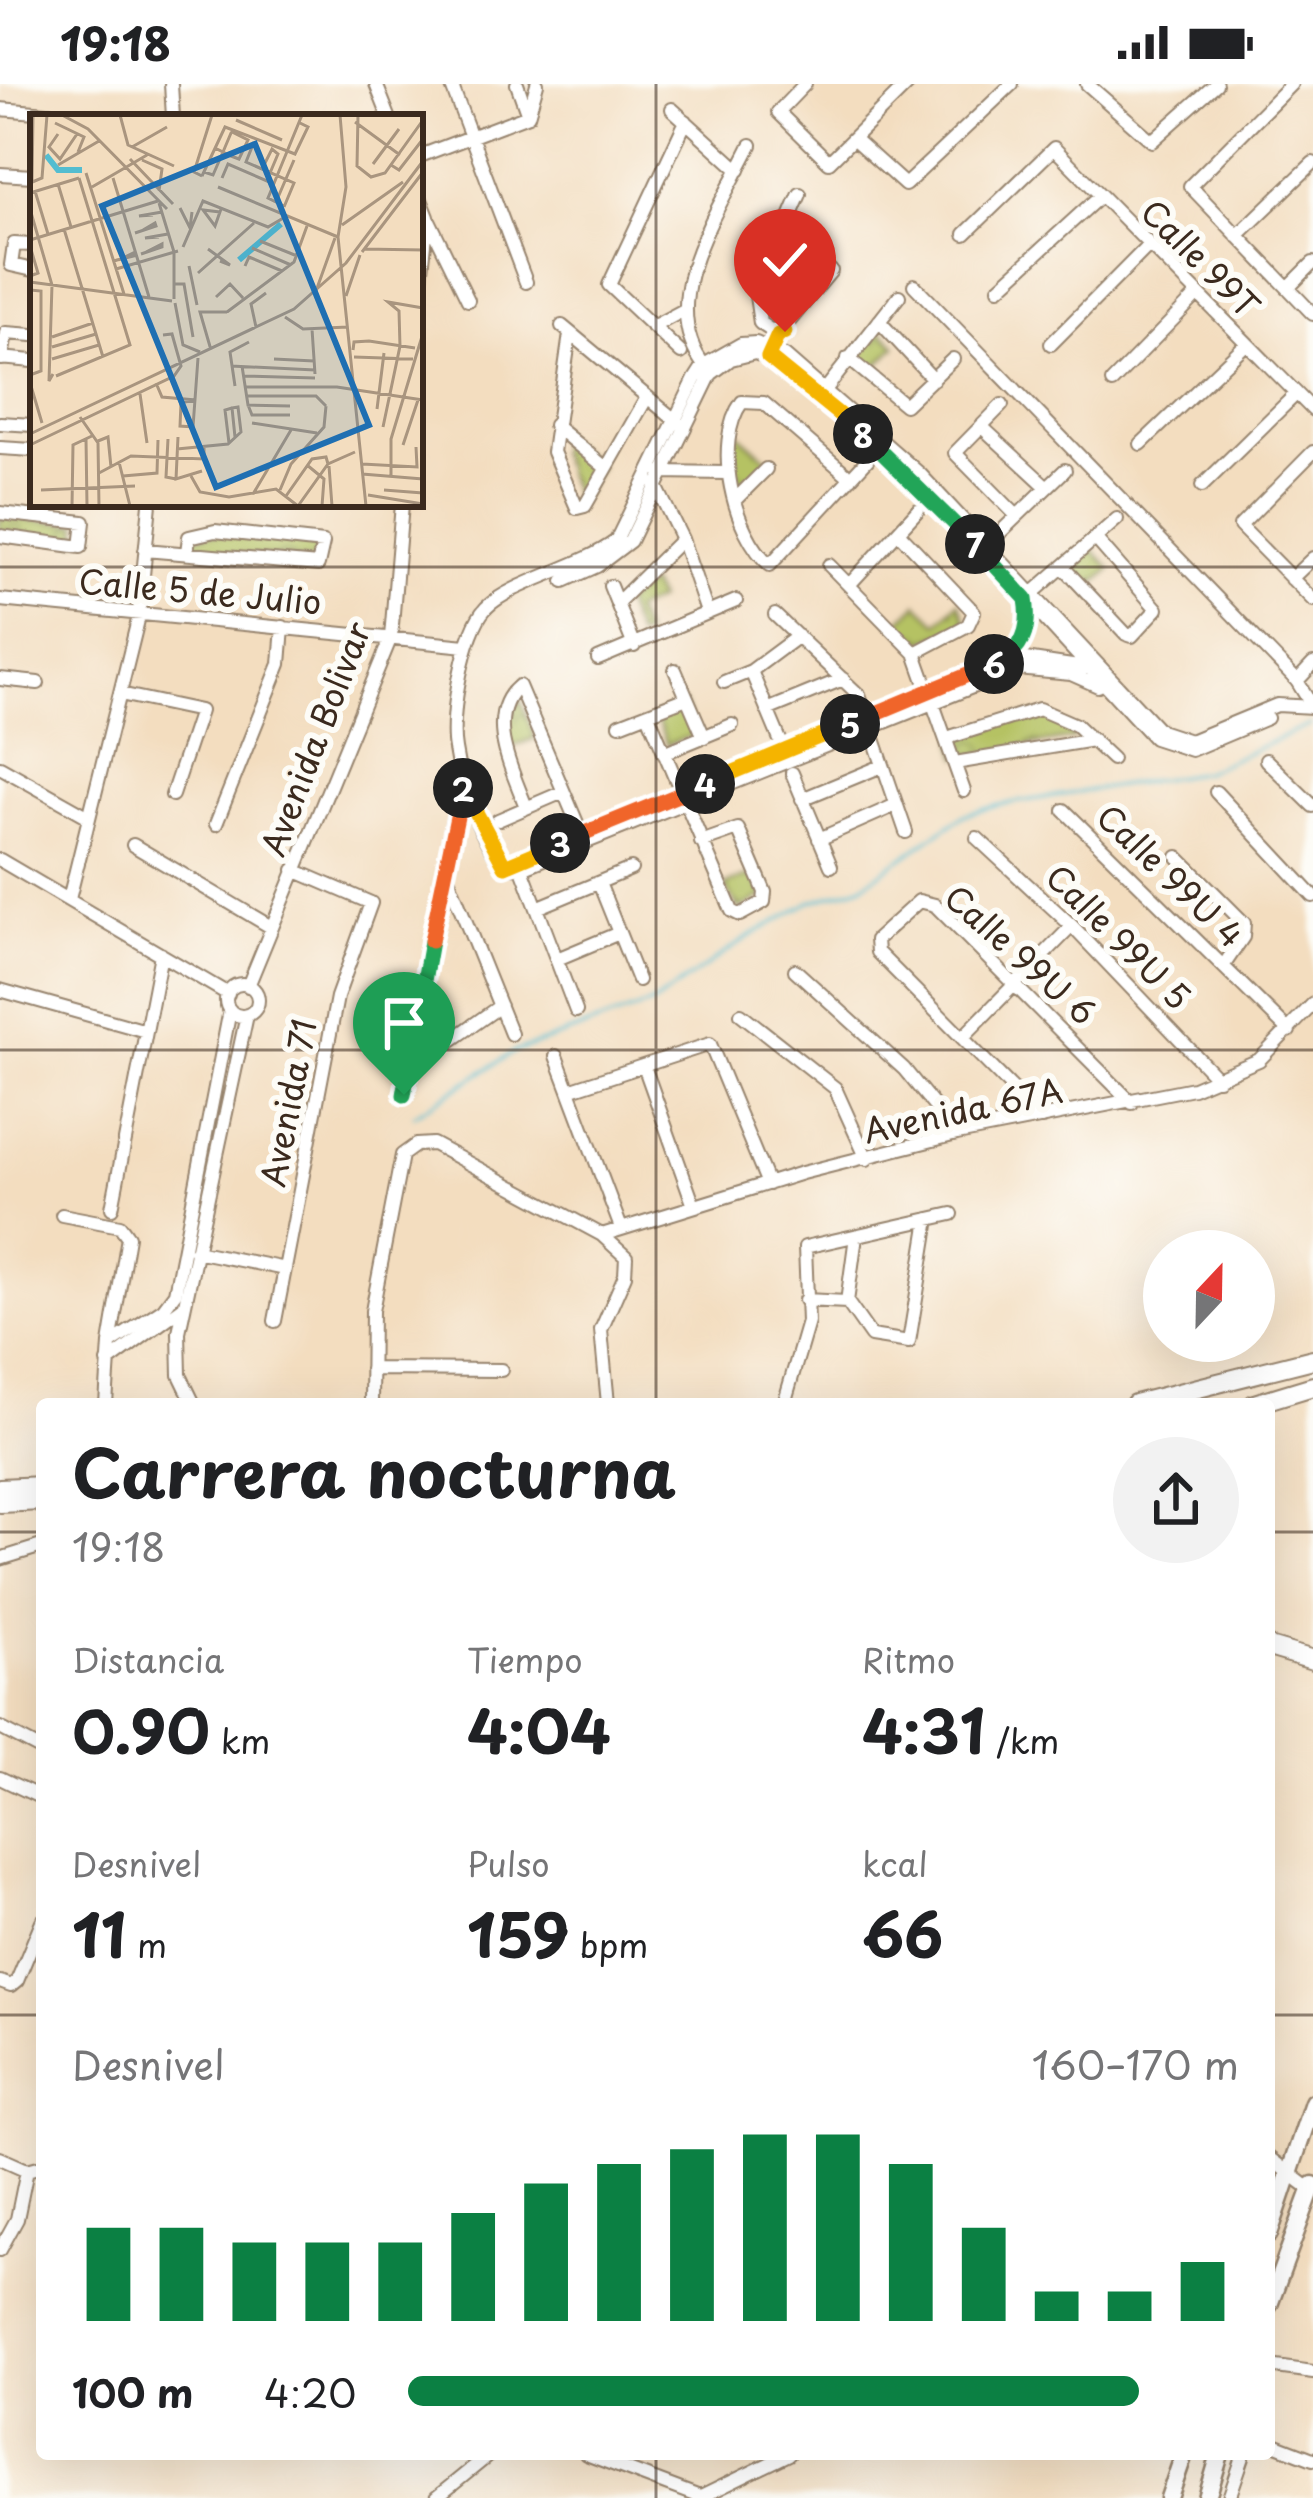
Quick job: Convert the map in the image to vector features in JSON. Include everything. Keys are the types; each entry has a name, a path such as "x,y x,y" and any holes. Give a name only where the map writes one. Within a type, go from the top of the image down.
{"main road":[{"path":"1159,1398 1313,1355"},
{"path":"1274,1398 1313,1386"},
{"path":"0,1488 36,1486"},
{"path":"0,1503 36,1501"},
{"path":"1275,1649 1313,1660"},
{"path":"1275,2218 1313,2102"},
{"path":"1275,2289 1312,2189"},
{"path":"1168,2498 1182,2460"},
{"path":"1207,2498 1218,2460"}],"street":[{"path":"171,84 173,114"},
{"path":"376,84 388,114"},
{"path":"451,84 526,282"},
{"path":"517,84 528,115"},
{"path":"528,115 537,84"},
{"path":"805,84 778,112 822,160 836,157 908,84"},
{"path":"854,140 905,185 1012,84"},
{"path":"1087,84 1152,141 1216,84"},
{"path":"1100,98 1114,84"},
{"path":"1291,84 1192,182 1192,190 1313,314"},
{"path":"0,109 59,114"},
{"path":"672,109 739,170"},
{"path":"423,155 528,115"},
{"path":"681,353 612,290 609,280 686,121"},
{"path":"707,369 692,345 684,310 693,265 751,145"},
{"name":"Calle 99T","path":"964,234 1048,148 1313,410"},
{"path":"1237,236 1313,163"},
{"path":"0,174 30,176"},
{"path":"800,194 756,296 766,347 824,392 984,547 1135,722 1173,743 1205,738 1288,702 1313,707"},
{"path":"1000,287 1100,196"},
{"path":"423,208 468,300"},
{"path":"576,1011 538,908 464,784 453,743 466,646 473,627 497,600 582,565 616,541 655,477 707,369 725,350 766,347 831,271 786,226"},
{"path":"30,245 14,244 11,265 30,269"},
{"path":"1051,344 1148,246"},
{"path":"1288,288 1313,263"},
{"path":"914,285 1297,680 1313,707"},
{"path":"1112,382 1196,295"},
{"path":"824,392 899,296"},
{"path":"654,326 684,310"},
{"path":"879,321 933,379"},
{"path":"646,399 585,506 577,508 554,460 566,330 679,424"},
{"path":"1,358 6,333 30,335"},
{"path":"1141,444 1246,344"},
{"path":"848,358 901,405 909,404 953,359"},
{"path":"1202,486 1297,394"},
{"path":"851,478 764,403 742,402 728,426 726,472 735,500 770,565 851,478 868,459"},
{"path":"1001,404 955,453 1016,515"},
{"path":"0,423 30,425"},
{"path":"554,425 607,468"},
{"path":"981,426 1047,487"},
{"path":"0,448 30,450"},
{"path":"1313,452 1244,519 1243,533 1313,600"},
{"path":"735,500 766,469"},
{"path":"984,547 1065,470"},
{"path":"655,477 726,472"},
{"path":"655,477 682,538 706,612"},
{"path":"69,898 139,616 150,507"},
{"name":"Avenida Bolivar","path":"248,986 391,637 402,507"},
{"path":"849,585 919,509"},
{"path":"0,513 85,522 81,547 0,536"},
{"path":"1012,657 1028,624 1030,596 1117,519"},
{"path":"145,550 318,565 323,543 215,531 189,537 187,552"},
{"path":"898,532 974,612 968,625 915,653"},
{"path":"617,602 682,538"},
{"path":"1063,567 1126,634 1132,636 1156,616 1157,609 1095,538"},
{"path":"1291,579 1313,557"},
{"path":"829,565 915,653 964,791"},
{"path":"610,586 634,646"},
{"path":"1030,596 1087,669 1106,684"},
{"name":"Calle 5 de Julio","path":"0,600 466,646"},
{"path":"598,659 736,601"},
{"path":"775,615 860,695 906,832"},
{"path":"216,824 280,664 283,627"},
{"path":"724,682 751,670 798,636"},
{"path":"933,696 1012,657 1087,669"},
{"path":"1297,680 1313,664"},
{"path":"515,865 933,696 1017,669 1071,674 1106,684"},
{"path":"676,670 704,736"},
{"path":"751,670 780,740"},
{"path":"0,679 38,683"},
{"path":"767,710 843,680"},
{"path":"526,807 502,740 515,687 524,688 584,839"},
{"path":"120,694 200,711 172,795"},
{"path":"620,724 687,698"},
{"path":"946,738 1039,710 1076,725 1112,759"},
{"path":"648,714 701,842 736,915 764,902 766,892 738,829 701,842"},
{"path":"664,753 732,725"},
{"path":"955,764 1093,740"},
{"path":"1266,760 1313,806"},
{"path":"802,799 882,766"},
{"path":"0,767 89,817"},
{"path":"792,773 831,866"},
{"path":"404,1095 464,784"},
{"path":"498,820 563,792"},
{"path":"1216,792 1313,896"},
{"path":"819,839 896,805"},
{"name":"Calle 99U 4","path":"1064,810 1289,1031"},
{"name":"Calle 99U 5","path":"976,838 1072,926 1218,1079"},
{"path":"133,845 271,926"},
{"path":"1178,857 1244,923 1243,937 1224,964"},
{"path":"0,860 228,994"},
{"path":"444,869 511,1034"},
{"path":"538,908 631,869"},
{"name":"Avenida 71","path":"275,1321 337,997 371,900 294,870"},
{"path":"599,883 638,980"},
{"name":"Calle 99U 6","path":"963,1037 877,952 876,940 908,909 927,900 1018,983 1132,1103"},
{"path":"1042,1118 963,1037 1072,926"},
{"path":"557,959 619,933"},
{"path":"112,1208 161,953"},
{"path":"794,970 904,1069 957,1134"},
{"path":"110,1343 163,1309 175,1293 230,1010 228,994 235,986 248,986 258,999 247,1015 183,1307 178,1362 192,1398"},
{"path":"0,990 146,1031"},
{"name":"Avenida 67A","path":"602,1235 768,1184 957,1134 1132,1103 1218,1079 1259,1060 1313,1004"},
{"path":"408,1071 500,1006"},
{"path":"230,1010 247,1015"},
{"path":"741,1014 835,1088 867,1160"},
{"path":"569,1090 710,1044 768,1184"},
{"path":"556,1056 620,1228"},
{"path":"644,1066 694,1206"},
{"path":"371,1398 372,1311 402,1155 416,1144 433,1144 602,1235 628,1264 602,1330 608,1398"},
{"path":"791,1398 808,1322 805,1247 952,1214"},
{"path":"62,1215 120,1226 128,1237 110,1343 106,1398"},
{"path":"856,1236 848,1302 871,1336 913,1339 929,1219"},
{"path":"195,1251 285,1269"},
{"path":"805,1300 848,1302"},
{"path":"108,1362 183,1307"},
{"path":"371,1369 501,1370"},
{"path":"0,1559 36,1548"},
{"path":"0,1728 36,1747"},
{"path":"0,1778 36,1795"},
{"path":"0,1982 10,1986 17,1981 36,1935"},
{"path":"0,2158 27,2170 36,2168"},
{"path":"1275,2162 1312,2189"},
{"path":"0,2250 17,2219 27,2170"},
{"path":"1275,2369 1283,2364 1313,2372"},
{"path":"1275,2444 1313,2459"},
{"path":"436,2498 483,2460"},
{"path":"601,2460 699,2498 777,2460"},
{"path":"1212,2479 1234,2496 1243,2460"}],"green space":[{"path":"880,330 896,346 871,372 857,359"},
{"path":"733,429 769,460 736,493 730,479"},
{"path":"559,435 600,466 578,504 558,452"},
{"path":"0,518 79,524 78,542 0,531"},
{"path":"211,533 317,544 314,561 193,549 193,538"},
{"path":"1090,547 1111,569 1089,588 1068,566"},
{"path":"649,584 658,600 634,610 644,635 637,637 624,604"},
{"path":"959,602 967,623 916,644 896,625 918,604 938,623"},
{"path":"520,699 535,738 508,748 504,731"},
{"path":"684,704 696,734 667,745 655,715"},
{"path":"1040,715 1067,726 1074,738 959,757 954,741 1017,717"},
{"path":"753,875 764,896 739,910 725,885"}],"waterway":[{"path":"414,1115 514,1052 652,1004 747,938 810,902 861,886 964,815 1204,772 1310,725"}],"route":[{"path":"404,1095 453,821 464,784 505,866 1012,657 1019,647 1028,624 1026,599 878,447 768,357 778,335 785,332"}]}
